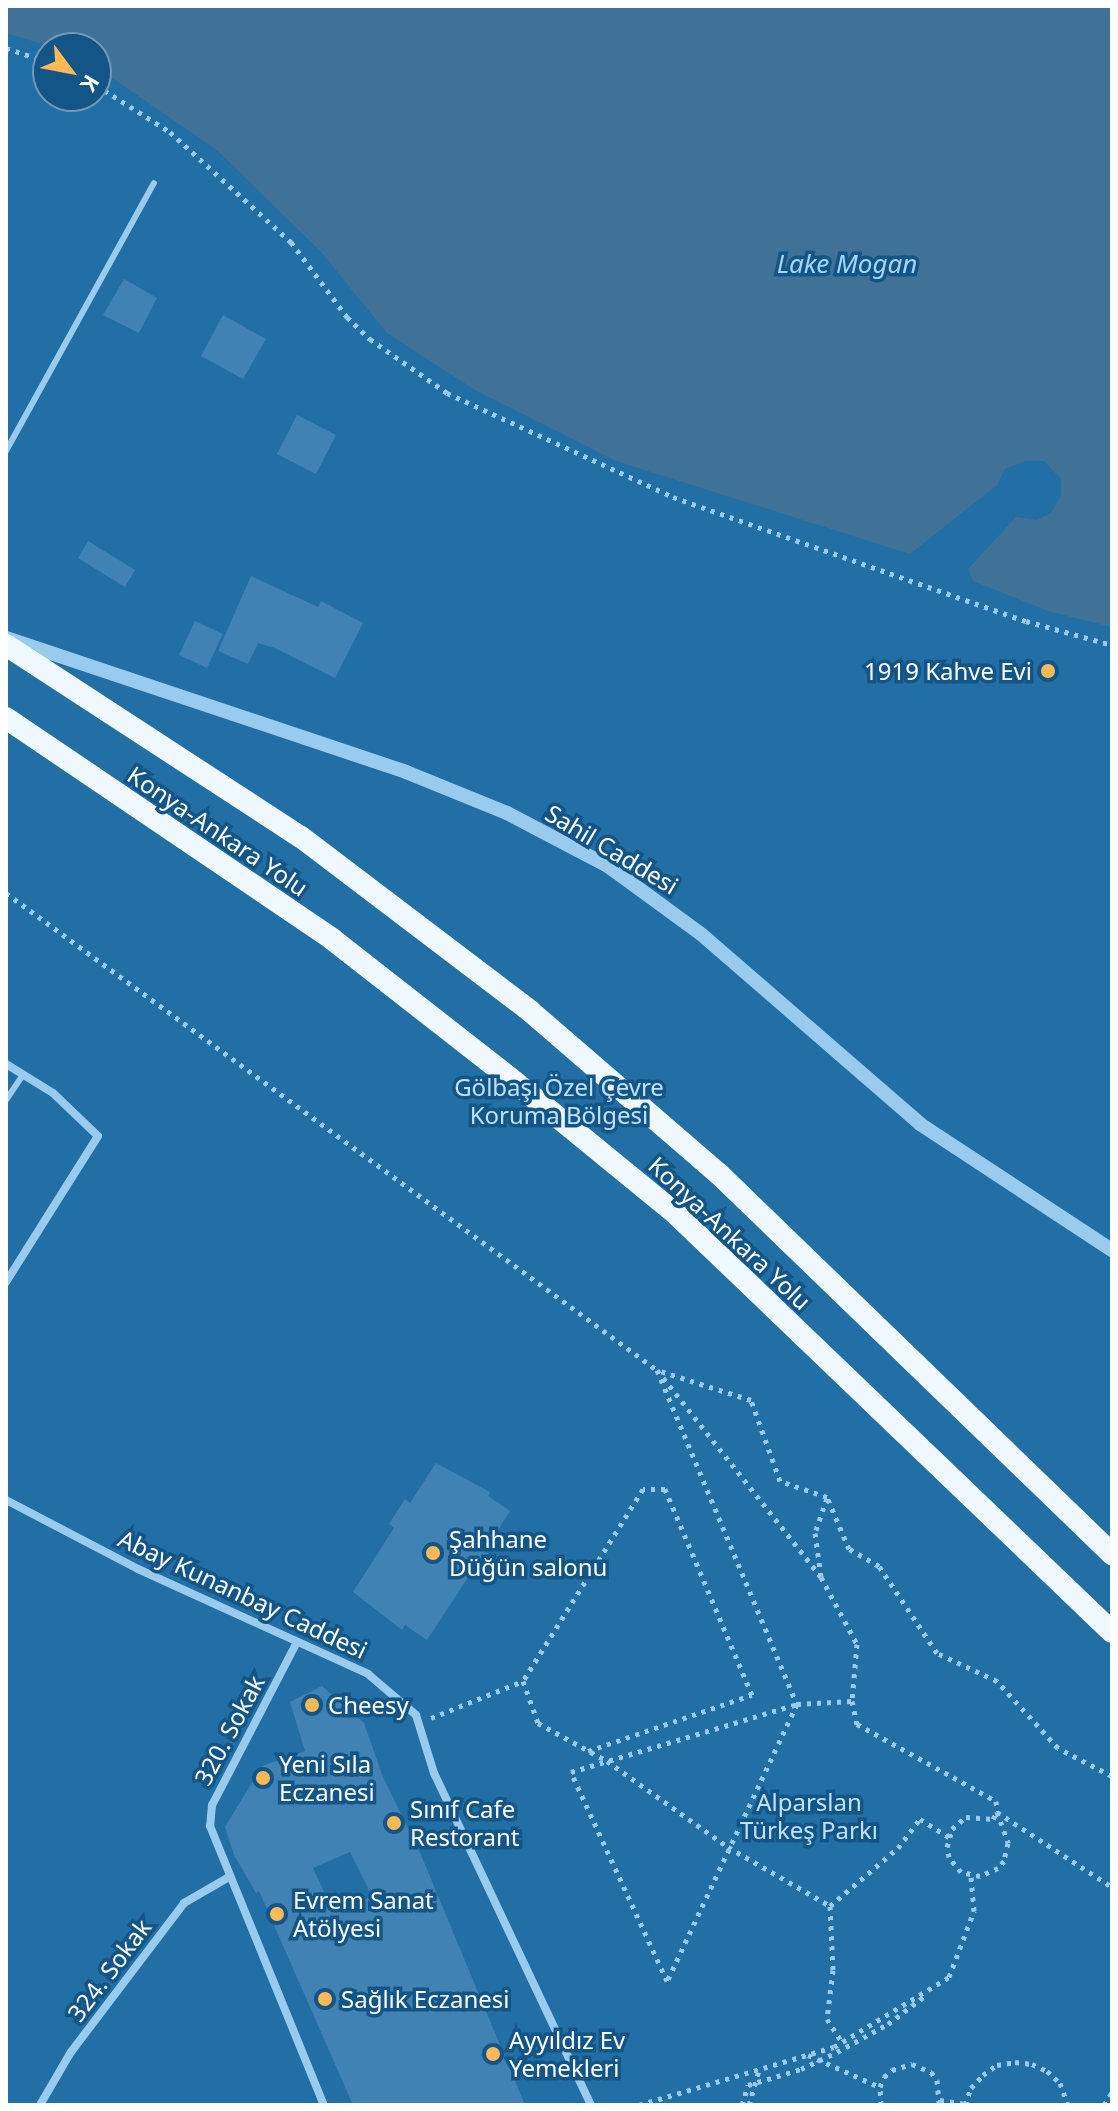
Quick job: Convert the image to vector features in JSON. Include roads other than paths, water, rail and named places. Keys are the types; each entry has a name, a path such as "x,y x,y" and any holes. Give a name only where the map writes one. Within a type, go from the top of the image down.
{"highway":[{"path":"6,645 301,837 530,1011 719,1174 1112,1554"},
{"name":"Konya-Ankara Yolu","path":"6,718 332,939 516,1083 676,1214 1112,1632"}],"street":[{"name":"Sahil Caddesi","path":"6,638 406,772 507,813 608,866 701,934 920,1124 1112,1250"},
{"path":"6,1064 53,1093 98,1136 6,1282"},
{"name":"Abay Kunanbay Caddesi","path":"6,1500 138,1569 368,1674 416,1715 434,1773 591,2105"},
{"name":"320. Sokak","path":"297,1642 212,1805 210,1826 324,2105"},
{"name":"324. Sokak","path":"40,2105 71,2052 184,1903 229,1877"}],"lane":[{"path":"6,451 154,183"},
{"path":"6,1100 23,1075"}],"water":[{"name":"Lake Mogan","path":"6,6 1112,6 1112,627 1048,611 973,581 968,569 1016,517 1037,520 1052,512 1061,495 1061,479 1044,461 1025,461 1005,469 997,485 910,554 616,461 475,390 387,333 321,252 217,150 112,78 112,32 32,32 32,41 6,33"}],"place":[{"name":"1919 Kahve Evi","path":"1048,671"},
{"name":"Şahhane Düğün salonu","path":"433,1553"},
{"name":"Cheesy","path":"312,1705"},
{"name":"Yeni Sıla Eczanesi","path":"263,1778"},
{"name":"Sınıf Cafe Restorant","path":"394,1823"},
{"name":"Evrem Sanat Atölyesi","path":"277,1914"},
{"name":"Sağlık Eczanesi","path":"325,1999"},
{"name":"Ayyıldız Ev Yemekleri","path":"493,2054"}],"park label":[{"name":"Gölbaşı Özel Çevre Koruma Bölgesi","path":"559,1101"},
{"name":"Alparslan Türkeş Parkı","path":"809,1816"}]}
